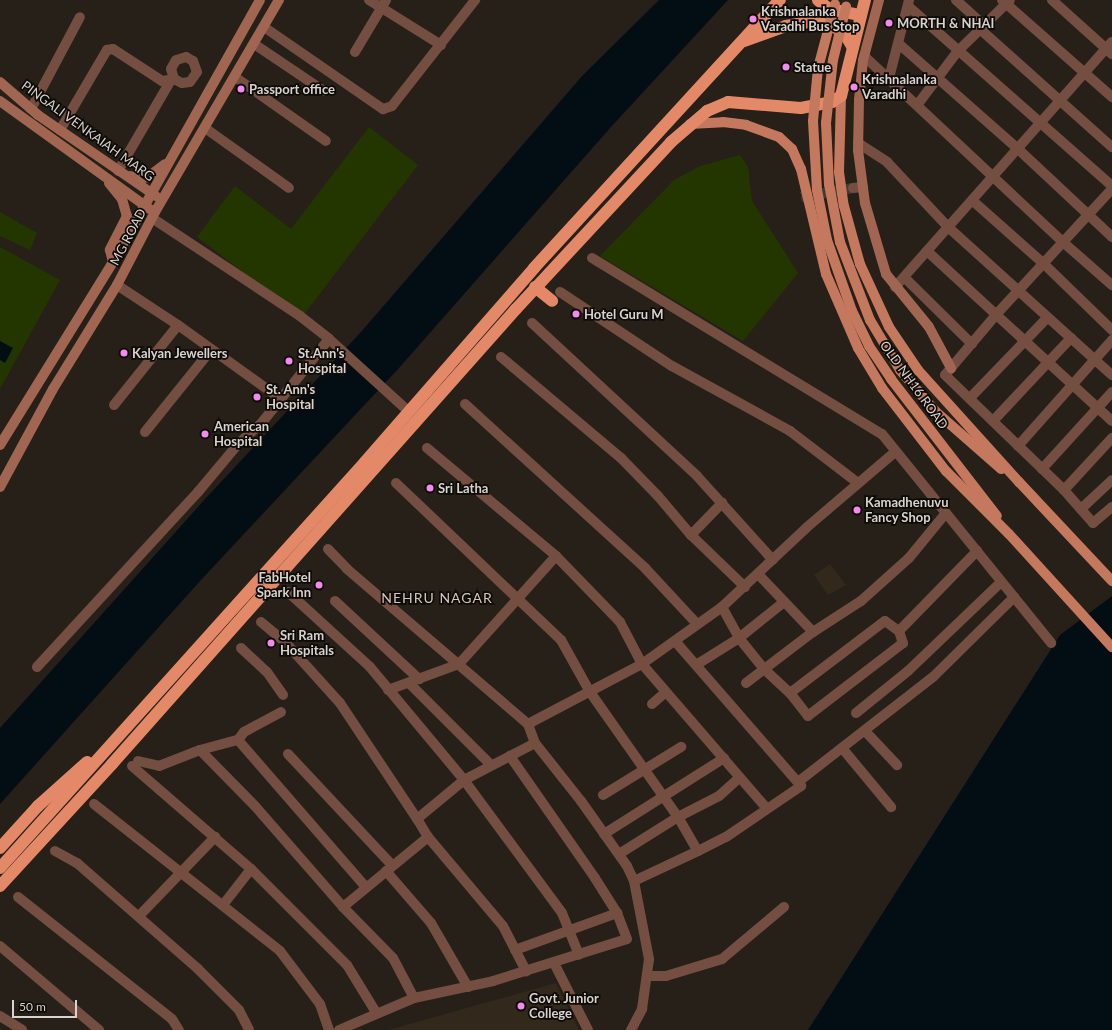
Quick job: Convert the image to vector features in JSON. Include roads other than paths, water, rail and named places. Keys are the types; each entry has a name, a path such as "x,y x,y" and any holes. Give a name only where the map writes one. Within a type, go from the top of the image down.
{"highway":[{"path":"0,886 112,764 368,467 404,408 743,42 780,0"},
{"path":"818,0 829,9 860,14"},
{"path":"0,868 114,741 651,161 690,124 707,111 728,102 801,108 832,102 841,96 860,14 866,0"},
{"path":"743,42 786,26 813,21 835,27 846,36 852,46"},
{"path":"694,95 707,111"},
{"path":"535,287 556,296"},
{"path":"0,848 62,782 114,741"}],"main road":[{"name":"MG ROAD","path":"0,445 113,262 260,0"},
{"name":"MG ROAD","path":"0,487 53,389 117,285 162,200 279,0"},
{"path":"879,0 864,56 859,100 858,188 865,203 886,274 895,287 929,327 951,368"},
{"name":"OLD NH16 ROAD","path":"836,2 818,68 813,121 817,190 827,240 852,311 869,346 891,379 979,491 1009,534"},
{"name":"OLD NH16 ROAD","path":"847,4 833,60 826,123 829,184 840,242 854,284 882,343 935,411 1019,482"},
{"name":"PINGALI VENKAIAH MARG","path":"0,82 31,109 162,200"},
{"path":"841,96 839,157 844,206 860,264 879,310 918,370 1019,482 1112,581"},
{"name":"PINGALI VENKAIAH MARG","path":"0,101 103,173 145,206 154,215"},
{"path":"690,124 723,122 746,125 779,137 792,149 801,169 826,274 858,348 882,388 946,471 1009,534 1112,647"},
{"path":"120,172 140,179 148,177 171,159"},
{"path":"103,173 122,199 126,216 110,250 113,262"}],"street":[{"path":"369,0 383,4 441,45"},
{"path":"264,26 383,109 392,106 475,0"},
{"path":"956,0 983,28 1112,147"},
{"path":"895,287 905,278 948,227 995,177 1084,73 1110,48 1052,0"},
{"path":"918,104 957,52 983,28 1006,1 1112,97"},
{"path":"889,78 909,3"},
{"path":"909,3 957,52 1112,186"},
{"path":"355,52 383,4"},
{"path":"31,109 80,17"},
{"path":"254,44 324,91"},
{"path":"899,44 1018,149 1112,237"},
{"path":"60,130 107,50 113,49 162,81 172,80 120,172"},
{"path":"864,56 918,104 1064,244 1112,285"},
{"path":"235,77 326,141"},
{"path":"205,128 289,188"},
{"path":"858,143 887,162 948,227 1112,375"},
{"path":"1112,189 1064,244 995,316 945,376 970,398 1064,490 1093,523 1112,507"},
{"path":"973,201 1044,264 1112,330"},
{"path":"154,215 255,284 332,341 404,408"},
{"path":"927,252 995,316 1073,384 1112,421"},
{"path":"592,258 882,434 1051,643"},
{"path":"905,278 972,344"},
{"path":"117,285 178,325 281,399"},
{"path":"556,296 672,366 790,431 858,483"},
{"path":"970,398 1048,317"},
{"path":"532,323 697,476 773,560"},
{"path":"114,405 178,325"},
{"path":"993,421 1071,338"},
{"path":"1018,446 1096,360 1112,340"},
{"path":"37,667 198,492 239,443 260,425 332,341"},
{"path":"145,432 211,350"},
{"path":"501,357 621,458 658,496 691,535 745,587"},
{"path":"1042,469 1112,392"},
{"path":"465,404 645,568 697,624"},
{"path":"1064,490 1112,438"},
{"path":"427,448 556,556 620,622 642,664 767,809"},
{"path":"528,724 642,664 722,607 858,483 896,451"},
{"path":"1081,509 1112,480"},
{"path":"396,483 519,598 560,640 590,692 644,771 678,817 698,851"},
{"path":"691,535 722,503"},
{"path":"746,682 812,632 862,601 909,558 946,513"},
{"path":"328,549 347,569 528,724 535,743 619,854 634,881 649,959 642,1009 633,1029"},
{"path":"899,631 977,551"},
{"path":"388,690 459,664 556,556"},
{"path":"758,574 812,632"},
{"path":"856,713 908,671 1002,582"},
{"path":"288,592 370,667 464,780 562,913 579,955"},
{"path":"798,782 934,677 1014,597"},
{"path":"335,601 419,679"},
{"path":"696,665 739,638 784,602"},
{"path":"722,607 739,638 763,668 790,693 808,716 903,643 899,631 885,621 790,693"},
{"path":"261,622 285,642 340,703 428,837 503,926 526,971"},
{"path":"634,881 726,837 801,786 675,641"},
{"path":"241,648 267,672 283,695"},
{"path":"409,683 491,765"},
{"path":"652,704 666,692"},
{"path":"281,712 244,732 238,740 200,750 159,766 135,763 214,837 251,869 347,965 378,1014"},
{"path":"865,731 898,765"},
{"path":"238,740 366,887"},
{"path":"417,819 464,780 535,743"},
{"path":"603,796 681,747"},
{"path":"842,748 891,807"},
{"path":"200,750 255,806 343,907 393,958 414,998"},
{"path":"288,754 389,868 431,923 468,987"},
{"path":"340,1030 414,998 468,987 526,971 627,939 617,913 595,878 510,756"},
{"path":"604,834 724,758"},
{"path":"619,854 678,817 719,796 740,777"},
{"path":"94,804 280,951 320,1004 329,1030"},
{"path":"140,916 214,837"},
{"path":"343,907 428,837"},
{"path":"55,851 77,863 140,916 239,1010 249,1030"},
{"path":"223,905 251,869"},
{"path":"18,897 172,1019 179,1030"},
{"path":"647,976 666,976 722,960 784,907"},
{"path":"515,950 617,913"},
{"path":"0,946 99,1030"},
{"path":"554,963 588,1030"},
{"path":"0,1016 22,1030"}],"tunnel":[{"path":"801,197 853,188"}],"place":[{"name":"Krishnalanka Varadhi Bus Stop","path":"753,19"},
{"name":"MORTH & NHAI","path":"889,23"},
{"name":"Statue","path":"786,67"},
{"name":"Krishnalanka Varadhi","path":"854,87"},
{"name":"Passport office","path":"241,89"},
{"name":"Hotel Guru M","path":"576,314"},
{"name":"Kalyan Jewellers","path":"124,353"},
{"name":"St.Ann's Hospital","path":"289,361"},
{"name":"St. Ann's Hospital","path":"257,397"},
{"name":"American Hospital","path":"205,434"},
{"name":"Sri Latha","path":"430,488"},
{"name":"Kamadhenuvu Fancy Shop","path":"857,510"},
{"name":"FabHotel Spark Inn","path":"319,585"},
{"name":"Sri Ram Hospitals","path":"271,643"},
{"name":"Govt. Junior College","path":"521,1006"}],"district":[{"name":"NEHRU NAGAR","path":"437,598"}]}
